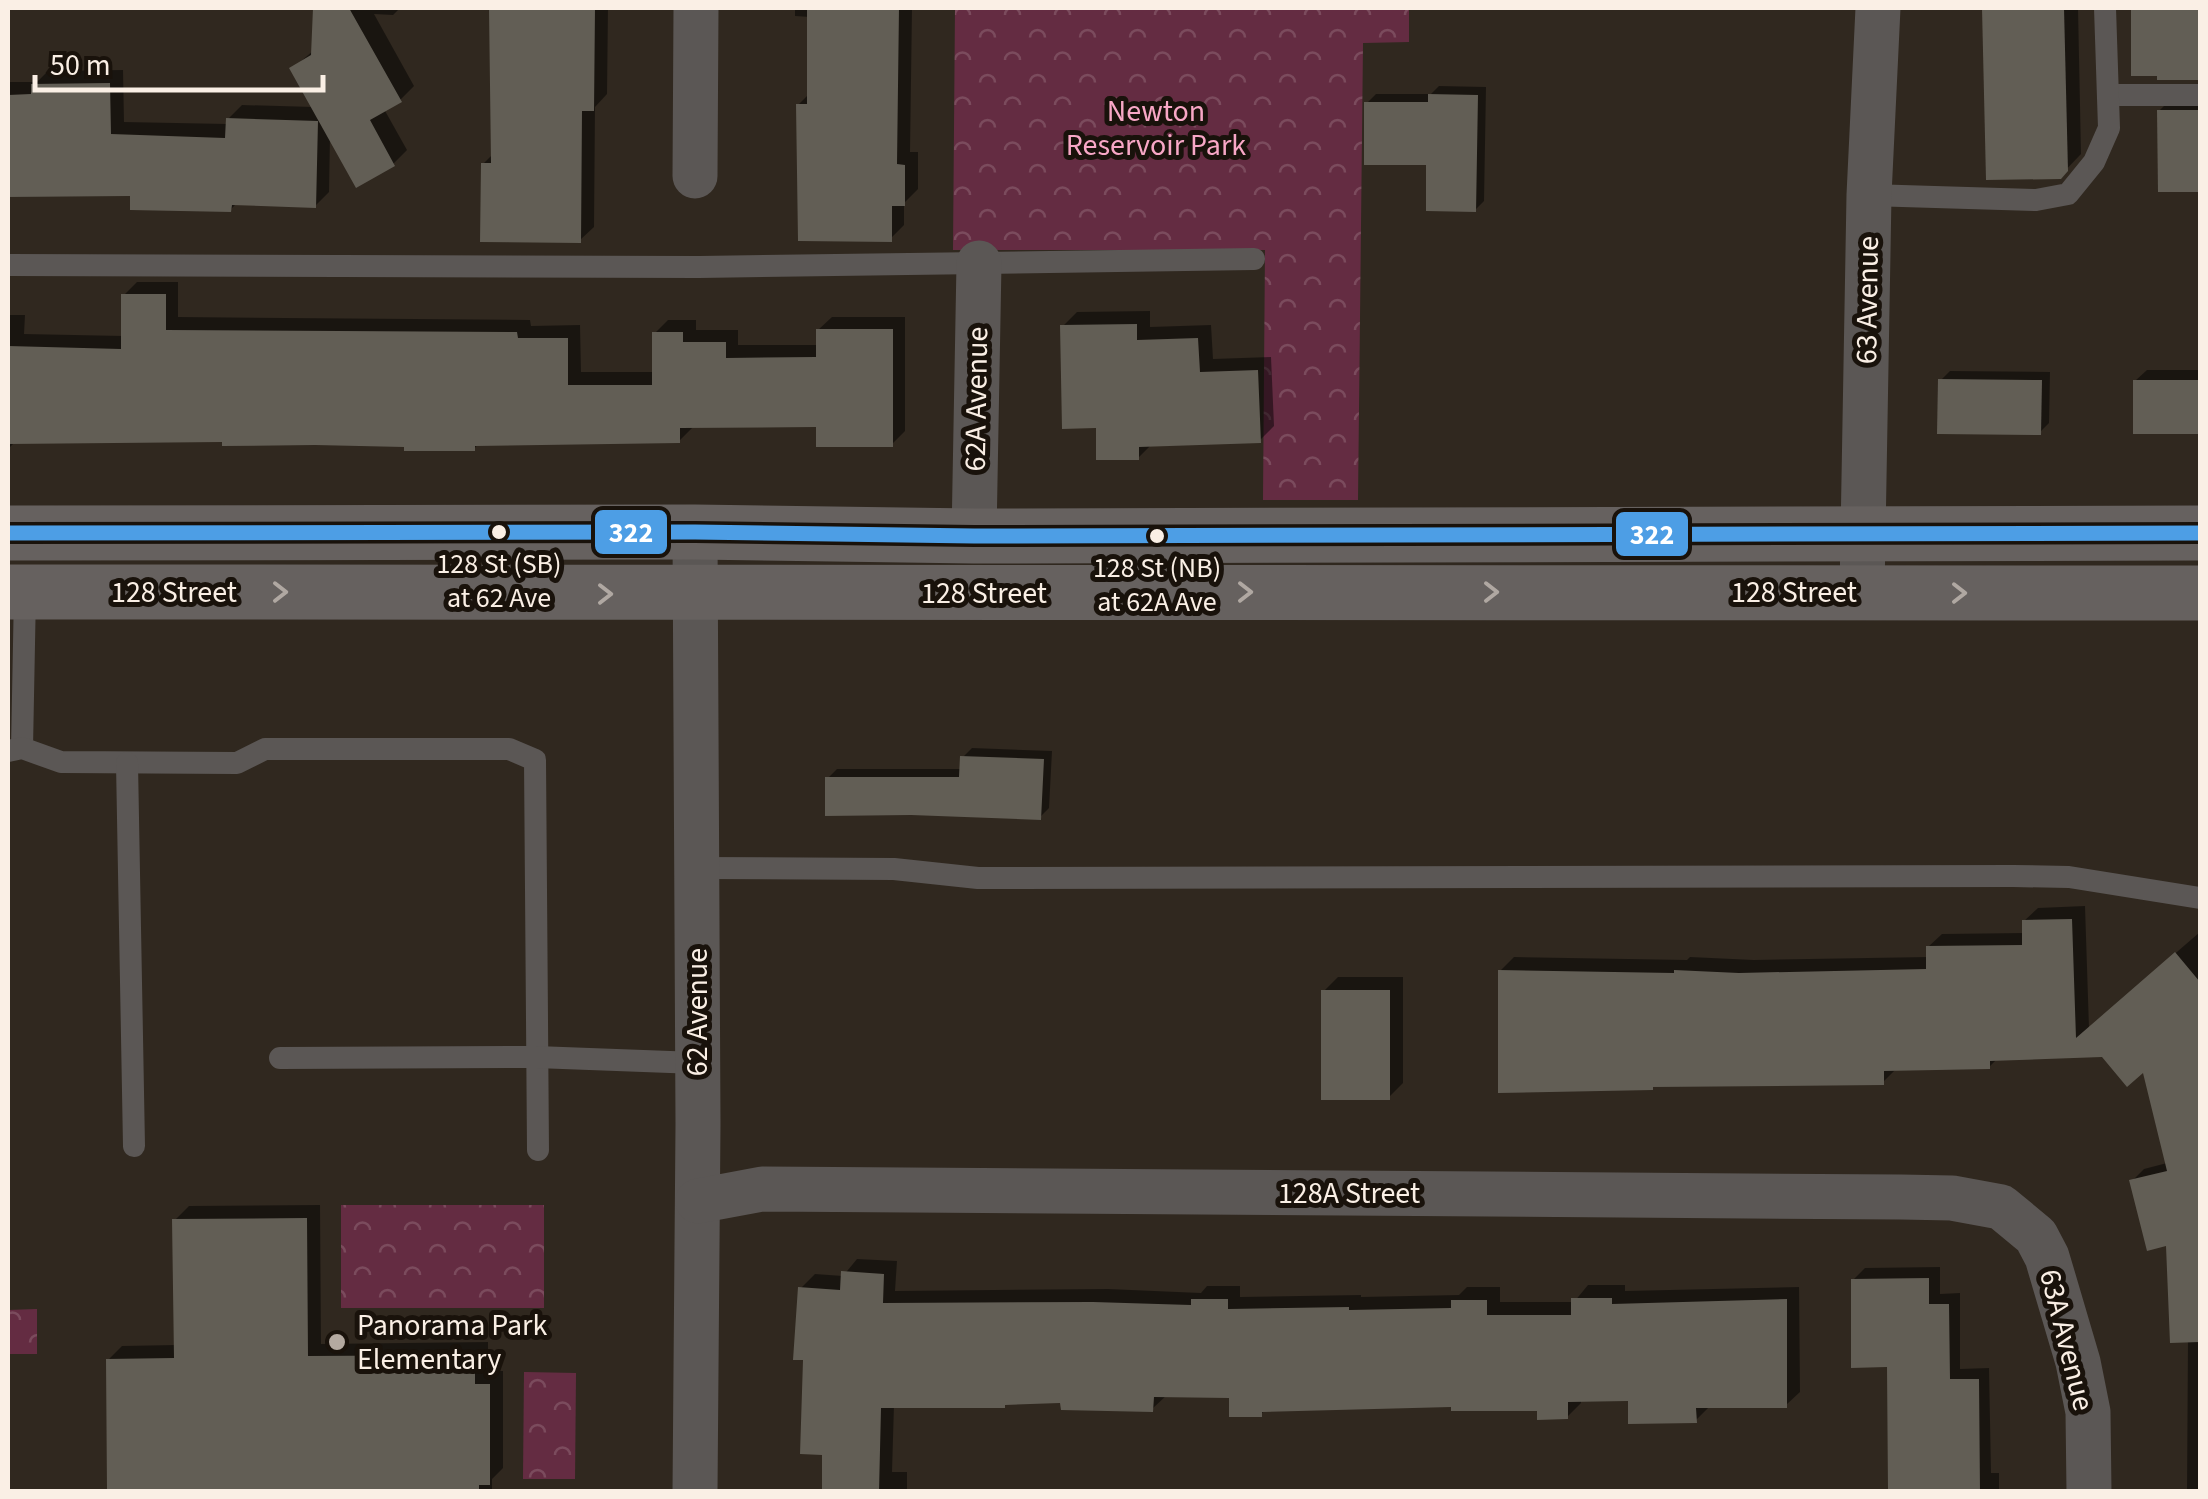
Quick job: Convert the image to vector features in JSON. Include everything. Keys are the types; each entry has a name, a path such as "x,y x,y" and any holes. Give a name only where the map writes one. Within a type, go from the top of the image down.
{"main road":[{"name":"128 Street","path":"8,532 974,536 2200,532"},
{"name":"128 Street","path":"16,592 2200,593"}],"street":[{"path":"695,176 696,8"},
{"name":"63 Avenue","path":"1862,592 1878,8"},
{"name":"62A Avenue","path":"974,536 979,263"},
{"name":"62 Avenue","path":"695,532 695,1492"},
{"name":"128A Street","path":"698,1200 782,1189 1902,1197 1952,1198 2001,1207"},
{"name":"63A Avenue","path":"2001,1207 2036,1236 2047,1258 2078,1362 2088,1412 2089,1492"}],"lane":[{"path":"1870,195 2036,200 2068,194 2094,162 2109,128 2104,8"},
{"path":"2109,95 2200,95"},
{"path":"8,264 699,266 1254,259"},
{"path":"16,592 14,749 61,762 236,763 266,749 509,749 534,760 538,1150"},
{"path":"128,763 134,1146"},
{"path":"697,868 894,869 978,878 2069,877 2200,898"},
{"path":"280,1058 536,1057 697,1063"}],"green space":[{"name":"Newton Reservoir Park","path":"955,8 1409,8 1409,42 1363,43 1358,500 1263,500 1265,250 953,250"},
{"path":"341,1205 544,1205 544,1308 341,1308"},
{"path":"37,1309 37,1354 8,1354 8,1310"},
{"path":"524,1372 576,1373 575,1479 523,1479"}],"building":[{"path":"313,8 349,8 402,102 370,120 395,166 356,188 289,68 311,55"},
{"path":"489,8 595,8 594,111 582,111 581,243 480,242 481,163 491,163"},
{"path":"807,8 899,8 897,164 905,165 905,206 892,206 892,242 798,241 796,104 807,104"},
{"path":"1982,8 2064,8 2068,171 2061,179 1986,180"},
{"path":"2131,8 2200,8 2200,80 2131,76"},
{"path":"110,83 111,134 225,138 226,118 318,121 316,208 232,205 231,212 130,210 130,196 8,197 8,95 31,94 31,84"},
{"path":"1428,94 1478,95 1476,212 1426,211 1426,165 1364,165 1364,102 1428,102"},
{"path":"2157,110 2200,110 2200,192 2158,192"},
{"path":"121,294 166,294 166,330 517,332 518,338 568,338 568,385 652,385 652,332 683,332 683,342 726,342 726,358 816,357 816,329 893,329 893,447 816,447 816,427 680,428 680,443 475,446 475,451 222,446 222,442 8,444 8,346 121,349"},
{"path":"1137,324 1137,340 1198,338 1200,372 1258,370 1261,443 1139,447 1139,460 1096,460 1096,428 1062,429 1060,325"},
{"path":"1938,379 2042,380 2041,435 1937,434"},
{"path":"2133,380 2200,380 2200,434 2133,434"},
{"path":"960,756 1044,759 1041,820 825,816 825,777 959,777"},
{"path":"2072,919 2076,1038 2175,952 2200,982 2200,1342 2170,1343 2166,1246 2147,1251 2129,1180 2167,1171 2143,1073 2127,1087 2102,1057 1990,1061 1990,1069 1884,1071 1884,1085 1498,1093 1498,970 1739,973 1926,969 1926,946 2022,945 2022,920"},
{"path":"1321,990 1390,990 1390,1100 1321,1100"},
{"path":"307,1218 308,1356 475,1355 475,1384 490,1384 490,1485 479,1485 479,1492 107,1492 106,1359 174,1358 172,1219"},
{"path":"841,1271 884,1274 883,1303 1191,1305 1191,1299 1228,1299 1228,1309 1349,1310 1451,1308 1451,1300 1487,1300 1487,1315 1571,1315 1571,1298 1612,1298 1612,1304 1787,1299 1787,1408 1696,1408 1697,1423 1628,1424 1628,1401 1568,1402 1568,1419 1537,1420 1537,1411 1451,1411 1451,1407 1262,1412 1262,1417 1229,1417 1229,1398 1154,1397 1153,1412 1061,1410 1060,1403 1005,1408 881,1408 879,1492 822,1492 822,1455 800,1454 803,1360 793,1360 798,1287 840,1290"},
{"path":"1929,1278 1929,1304 1949,1304 1950,1379 1979,1379 1980,1492 1888,1492 1887,1367 1851,1368 1851,1279"}],"transit line":[{"name":"322","path":"8,533 2200,533"}],"place":[{"name":"128 St (SB) at 62 Ave","path":"499,532"},
{"name":"128 St (NB) at 62A Ave","path":"1157,536"},
{"name":"Panorama Park Elementary","path":"337,1342"}]}
